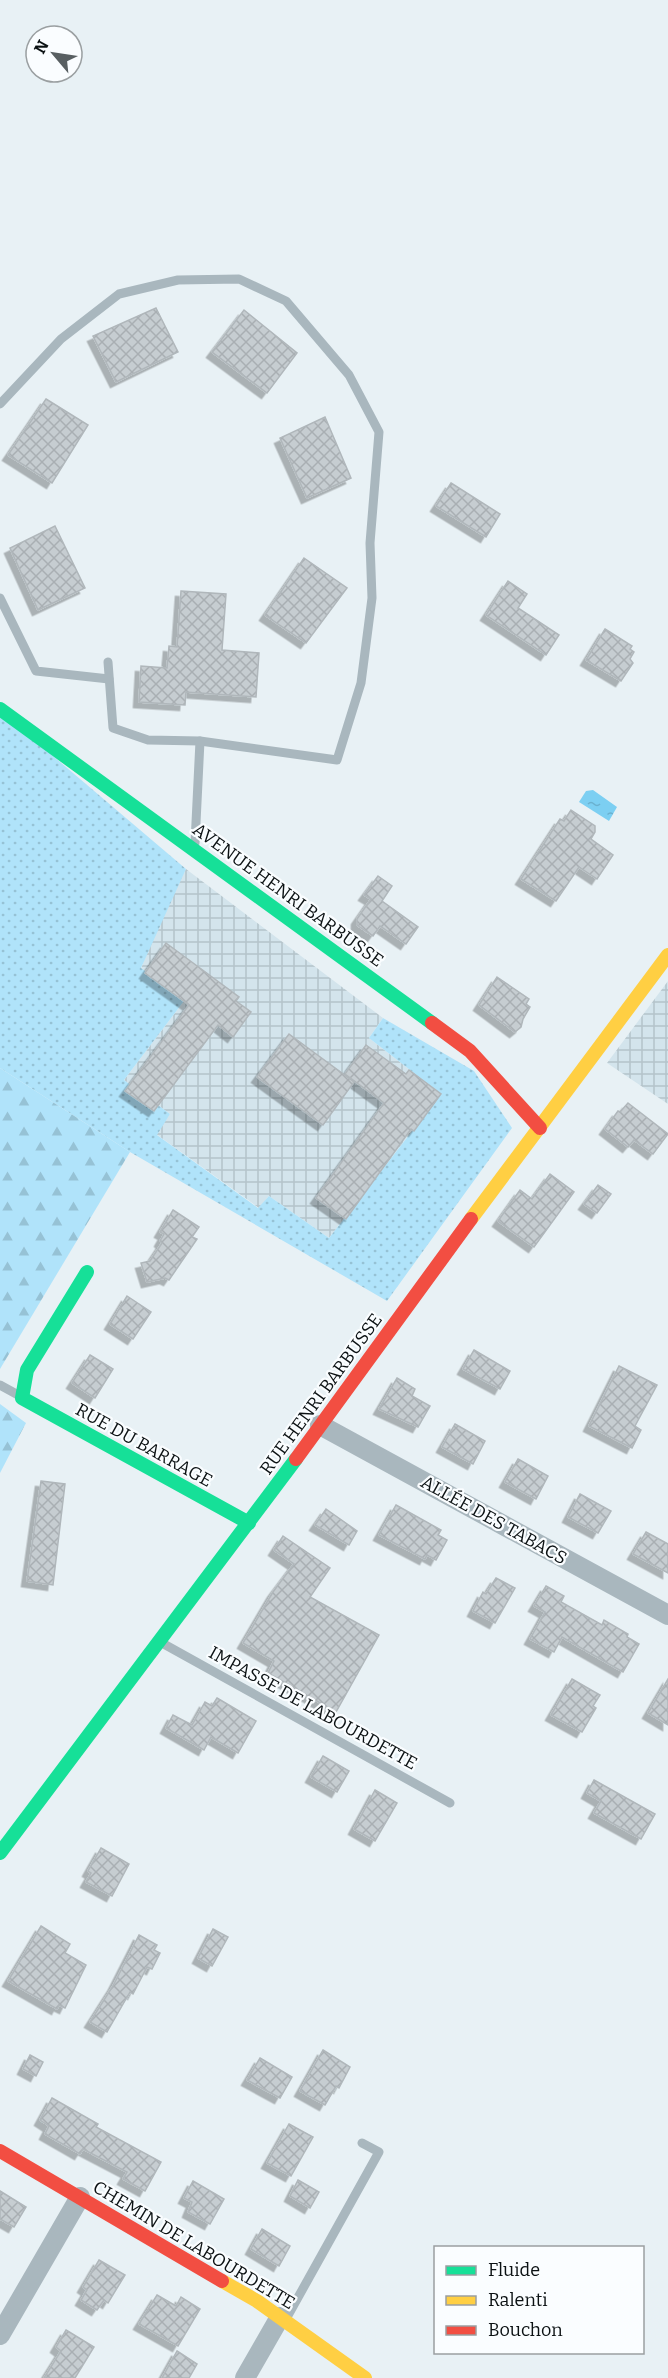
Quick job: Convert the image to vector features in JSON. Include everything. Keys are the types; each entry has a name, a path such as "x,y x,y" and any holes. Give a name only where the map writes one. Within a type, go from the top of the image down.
{"street":[{"name":"AVENUE HENRI BARBUSSE","path":"0,709 195,849 470,1052 540,1128"},
{"name":"RUE HENRI BARBUSSE","path":"0,1853 249,1523 503,1174 659,978 668,955"},
{"path":"22,1398 27,1370 87,1272"},
{"name":"RUE DU BARRAGE","path":"22,1398 249,1523"},
{"name":"ALLÉE DES TABACS","path":"320,1425 668,1614"},
{"name":"CHEMIN DE LABOURDETTE","path":"0,2151 282,2319 365,2378"},
{"path":"0,2335 80,2197"},
{"path":"245,2378 282,2319"}],"lane":[{"path":"0,404 61,339 119,294 178,280 239,279 286,301 349,375 379,432 370,543 372,598 361,683 337,760 200,741 148,740 114,728 108,663"},
{"path":"0,598 36,671 109,679"},
{"path":"195,849 200,741"},
{"name":"RUE DU BARRAGE","path":"0,1385 22,1398"},
{"name":"IMPASSE DE LABOURDETTE","path":"160,1642 450,1803"},
{"path":"282,2319 379,2152 362,2143"}],"shaded area":[{"path":"186,869 383,1018 369,1038 441,1094 329,1238 269,1196 259,1208 156,1134 170,1114 124,1080 184,1001 141,969 158,921"},
{"path":"668,981 668,1104 607,1063"}],"green space":[{"path":"0,711 186,869 141,968 184,1001 124,1080 170,1114 157,1135 258,1208 269,1196 329,1238 441,1094 369,1038 383,1018 474,1071 512,1128 387,1301 130,1152 0,1068"},
{"path":"0,1068 130,1152 0,1369"},
{"path":"0,1404 26,1423 0,1473"}],"water":[{"path":"593,790 617,807 609,821 579,802 586,791"}],"building":[{"path":"156,308 178,352 116,382 93,336"},
{"path":"244,310 297,353 267,393 212,352"},
{"path":"46,399 88,425 52,483 8,455"},
{"path":"325,417 351,478 307,498 280,438"},
{"path":"451,483 500,514 486,537 436,506"},
{"path":"55,526 85,588 38,610 10,548"},
{"path":"304,558 347,588 306,643 265,615"},
{"path":"508,581 527,594 518,608 559,635 546,655 486,615"},
{"path":"181,591 226,594 222,650 259,653 256,697 186,692 185,705 139,702 141,666 167,668 169,646 177,647"},
{"path":"605,629 632,646 630,649 634,652 630,659 633,663 621,681 586,660"},
{"path":"571,810 595,826 591,839 613,855 597,879 579,867 556,901 521,879 560,819 564,821"},
{"path":"378,876 392,886 382,901 418,927 406,944 380,926 373,936 357,925 357,919 371,899 364,895"},
{"path":"166,943 239,997 236,1001 251,1012 233,1037 218,1025 154,1111 125,1091 189,1005 145,973"},
{"path":"497,977 529,999 526,1004 530,1007 521,1027 515,1032 479,1005"},
{"path":"289,1034 354,1082 323,1125 257,1077"},
{"path":"366,1045 406,1074 409,1070 441,1094 414,1131 411,1129 346,1219 316,1198 384,1103 345,1074"},
{"path":"628,1103 668,1134 653,1154 634,1140 628,1147 605,1129 618,1111 620,1112"},
{"path":"550,1174 574,1192 534,1247 498,1221 520,1190 532,1199"},
{"path":"598,1185 611,1194 597,1213 584,1204"},
{"path":"173,1210 199,1227 192,1237 197,1239 169,1280 165,1278 147,1282 141,1263 150,1261 162,1243 160,1241 164,1234 160,1232"},
{"path":"127,1296 151,1312 133,1339 110,1324"},
{"path":"474,1350 510,1371 500,1389 463,1369"},
{"path":"90,1355 113,1369 95,1398 72,1383"},
{"path":"619,1366 657,1385 635,1426 641,1430 632,1448 589,1426"},
{"path":"397,1378 415,1389 412,1396 430,1406 418,1427 379,1409"},
{"path":"455,1424 485,1441 473,1464 442,1447"},
{"path":"518,1459 548,1476 536,1499 505,1482"},
{"path":"41,1481 65,1484 53,1585 27,1581"},
{"path":"580,1494 611,1511 598,1533 568,1517"},
{"path":"396,1505 441,1530 438,1535 447,1540 436,1560 427,1555 425,1559 379,1535"},
{"path":"326,1509 357,1531 349,1545 315,1525"},
{"path":"646,1532 668,1544 668,1573 633,1554"},
{"path":"283,1536 330,1568 310,1597 379,1635 336,1712 268,1673 274,1661 243,1643 273,1592 294,1564 274,1550"},
{"path":"496,1578 515,1588 495,1623 473,1611 483,1592 486,1594"},
{"path":"546,1586 564,1596 561,1602 602,1625 604,1620 628,1634 627,1637 639,1644 623,1672 562,1637 554,1652 530,1639 545,1612 534,1606"},
{"path":"572,1679 600,1695 593,1706 596,1708 582,1732 551,1715"},
{"path":"668,1679 668,1725 648,1713"},
{"path":"217,1698 256,1721 238,1753 211,1737 204,1750 166,1728 173,1715 192,1725 205,1702 212,1706"},
{"path":"323,1756 349,1771 337,1792 311,1777"},
{"path":"594,1780 655,1814 641,1839 594,1813 601,1801 587,1793"},
{"path":"375,1790 397,1803 375,1841 354,1829"},
{"path":"101,1848 129,1864 112,1896 86,1882 91,1873 88,1871"},
{"path":"41,1926 70,1944 65,1953 86,1965 65,2008 59,2005 57,2009 8,1981"},
{"path":"213,1929 228,1937 212,1966 198,1958"},
{"path":"139,1935 157,1945 154,1950 160,1953 152,1969 147,1967 133,1994 130,1992 107,2032 90,2022 113,1986"},
{"path":"323,2050 350,2067 339,2088 336,2086 325,2105 300,2091"},
{"path":"30,2055 43,2062 36,2076 23,2069"},
{"path":"260,2058 292,2077 280,2098 247,2080"},
{"path":"52,2098 98,2124 96,2127 161,2162 145,2191 123,2179 127,2172 83,2149 80,2154 45,2134 49,2126 40,2120"},
{"path":"289,2124 313,2137 291,2176 267,2163"},
{"path":"298,2180 319,2192 310,2208 290,2196"},
{"path":"193,2181 224,2199 210,2224 188,2212 192,2202 184,2198"},
{"path":"0,2191 26,2207 14,2227 0,2219"},
{"path":"262,2229 290,2246 279,2266 251,2249"},
{"path":"99,2260 125,2275 108,2303 104,2300 97,2310 81,2300 87,2290 83,2287"},
{"path":"157,2295 176,2306 181,2297 200,2309 178,2346 139,2324"},
{"path":"66,2330 94,2347 75,2378 44,2378 61,2351 56,2347"},
{"path":"177,2351 197,2364 189,2378 162,2378"}],"traffic: fast":[{"path":"0,709 432,1023"},
{"path":"87,1272 27,1370 22,1398 249,1523"},
{"path":"0,1853 296,1459"}],"traffic: slow":[{"path":"471,1219 668,955"},
{"path":"222,2281 257,2301 365,2378"}],"traffic: jam":[{"path":"432,1023 470,1051 540,1128"},
{"path":"296,1459 471,1219"},
{"path":"0,2151 222,2281"}]}
